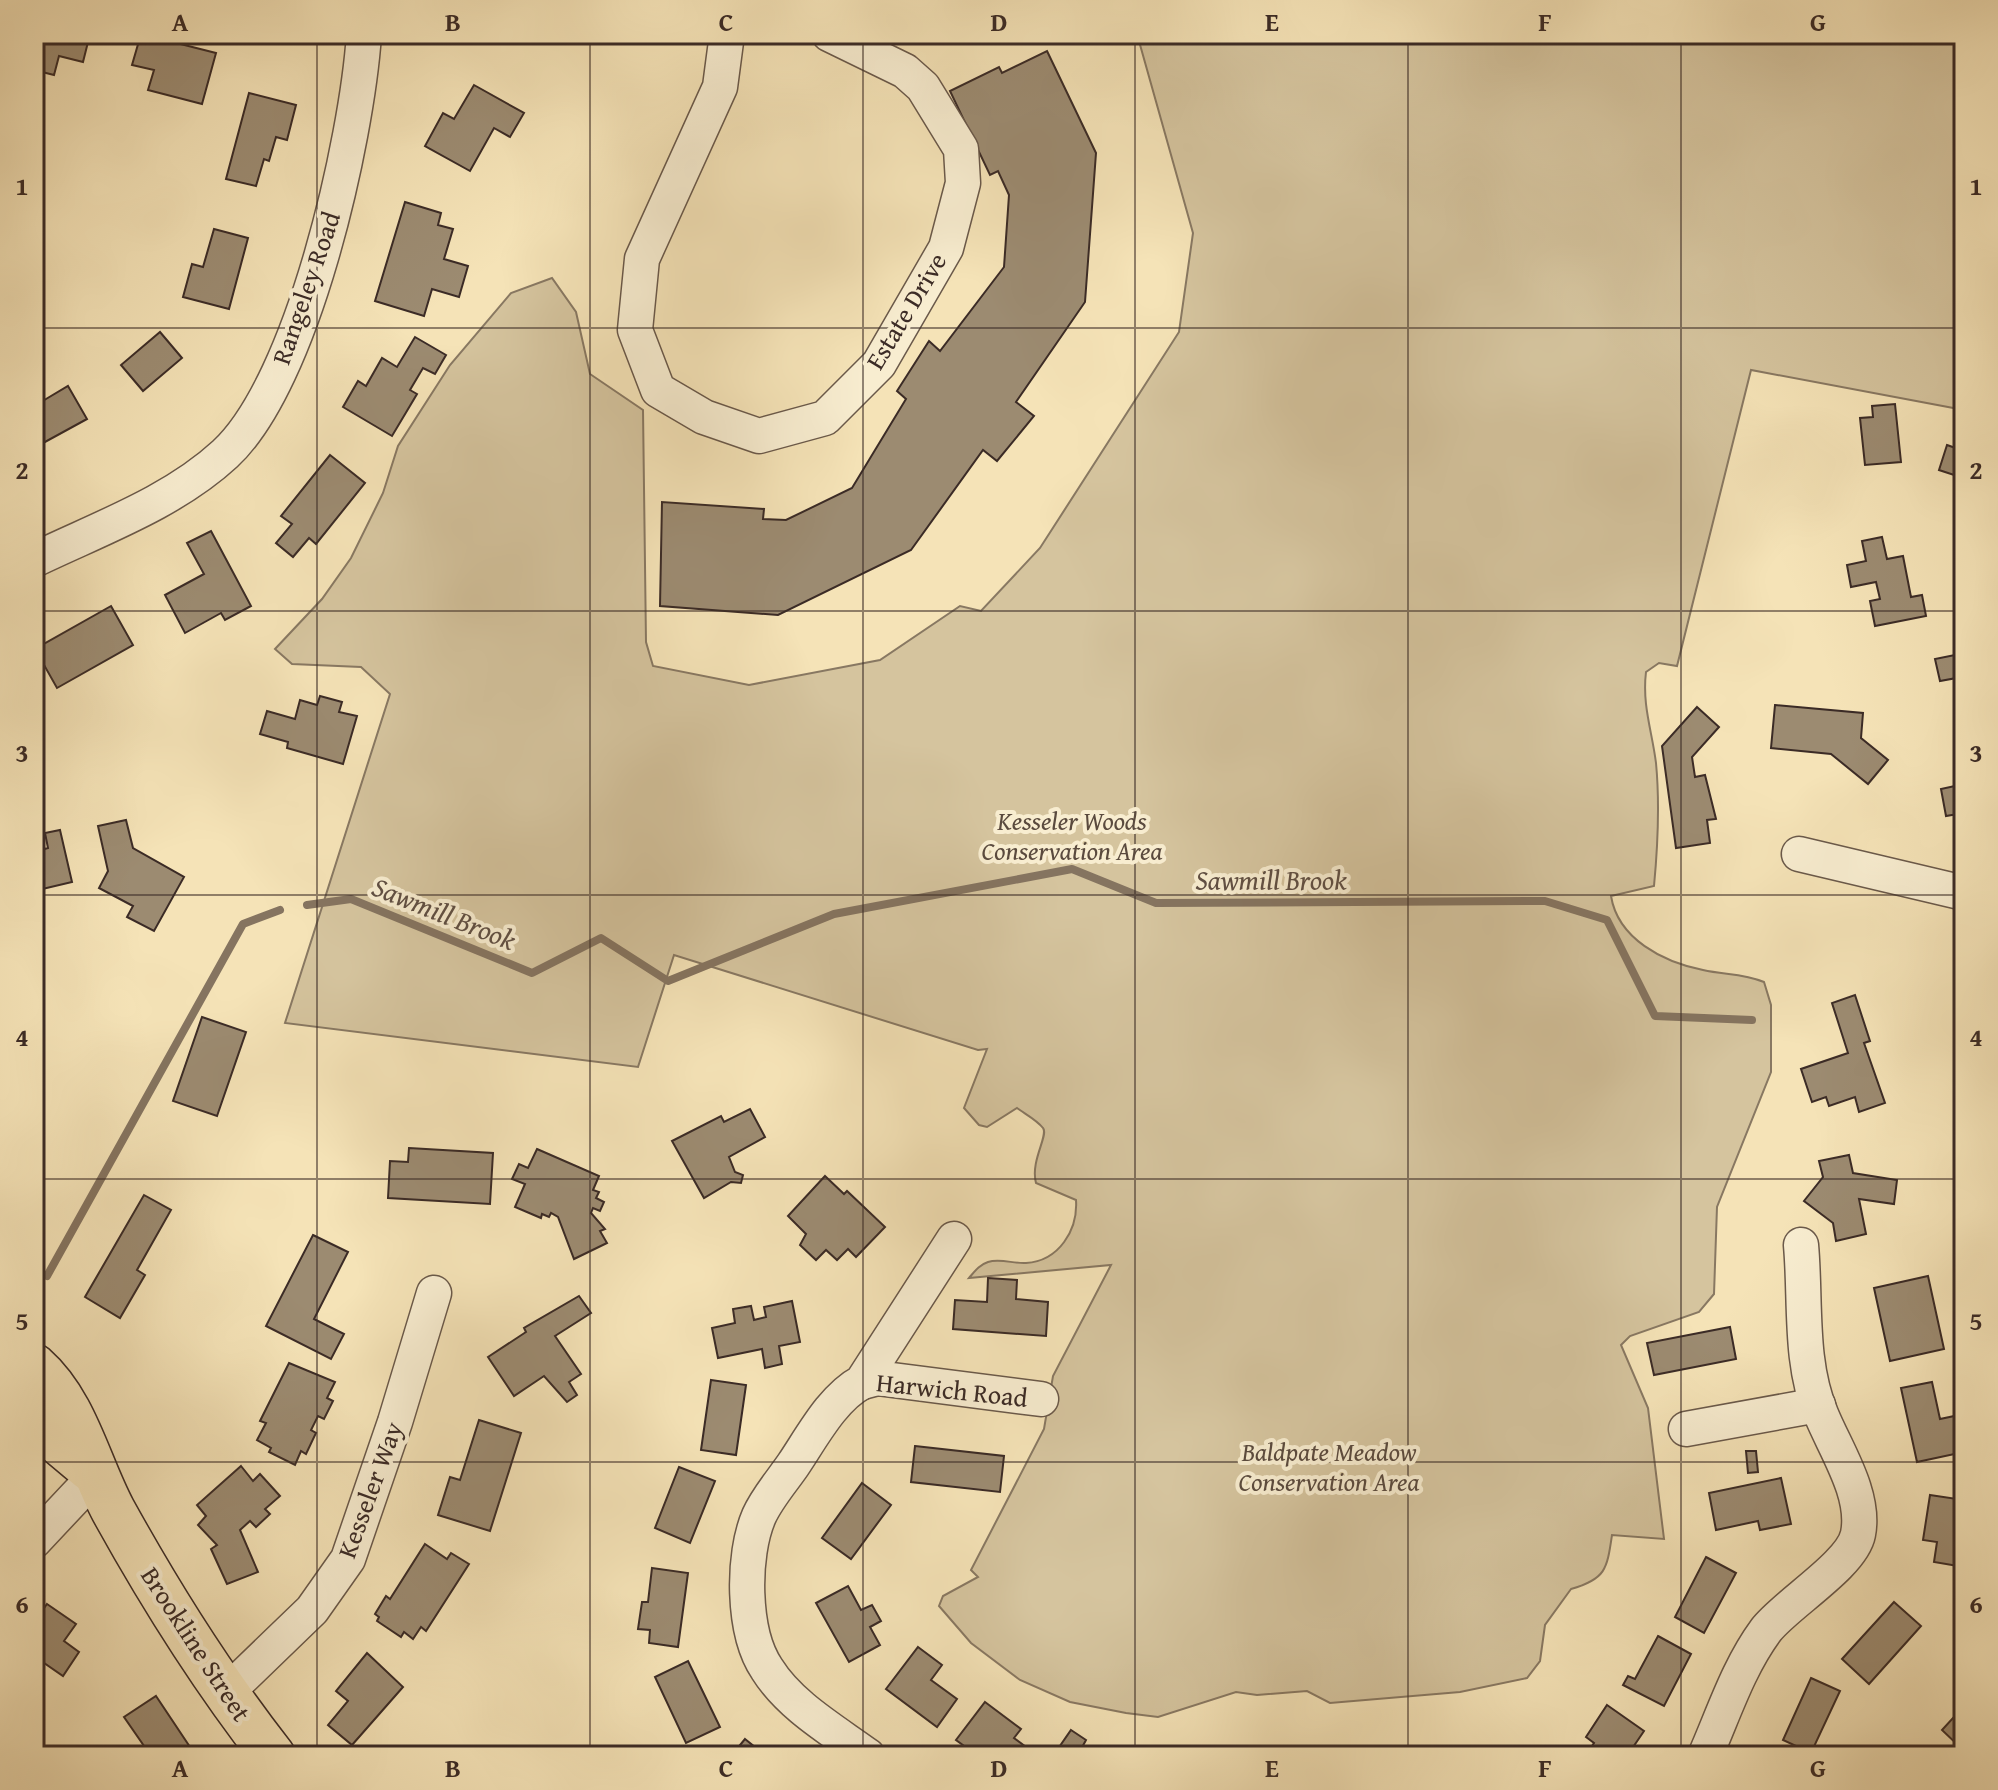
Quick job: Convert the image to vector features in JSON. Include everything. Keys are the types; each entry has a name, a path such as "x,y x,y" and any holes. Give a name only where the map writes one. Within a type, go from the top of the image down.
{"main road":[{"name":"Brookline Street","path":"34,1366 69,1413 124,1529 173,1617 225,1694 273,1756"},
{"path":"34,1422 97,1474"}],"street":[{"name":"Rangeley Road","path":"34,560 177,490 225,454 251,423 293,343 349,154 361,84 364,34"},
{"name":"Estate Drive","path":"727,34 720,87 642,259 635,330 658,390 704,417 759,436 825,418 879,364 946,248 963,183 961,149 923,87 905,71 829,34"},
{"path":"1799,854 1964,893"},
{"name":"Harwich Road","path":"862,1382 954,1239"},
{"path":"1705,1756 1738,1675 1767,1629 1840,1563 1858,1536 1857,1506 1840,1455 1818,1405 1809,1368 1801,1245"},
{"name":"Kesseler Way","path":"225,1694 312,1610 348,1559 395,1422 434,1293"},
{"name":"Harwich Road","path":"868,1756 792,1698 766,1669 756,1642 747,1594 748,1552 759,1514 822,1422 851,1388 862,1382 877,1378 1041,1399"},
{"path":"1686,1429 1818,1405"},
{"path":"34,1541 97,1474"}],"green space":[{"path":"1137,34 1964,34 1964,410 1751,370 1677,666 1659,663 1646,672 1646,707 1658,794 1654,886 1611,896 1615,911 1633,936 1658,954 1688,966 1764,982 1771,1005 1771,1072 1717,1207 1714,1294 1699,1312 1630,1336 1621,1345 1648,1408 1664,1539 1612,1535 1603,1571 1591,1581 1571,1589 1545,1625 1540,1661 1527,1678 1460,1692 1330,1703 1307,1691 1257,1695 1236,1692 1158,1717 1070,1702 1020,1680 971,1643 939,1606 943,1596 978,1577 971,1570 1044,1429 1053,1376 1111,1265 969,1278 988,1262 1026,1263 1048,1257 1070,1233 1076,1211 1076,1200 1036,1183 1035,1166 1044,1136 1038,1122 1017,1108 987,1127 979,1125 964,1108 987,1049 978,1050 674,955 638,1067 285,1023 390,694 361,667 292,664 275,649 322,599 351,558 383,493 398,446 450,365 511,293 552,278 576,312 590,374 643,410 646,642 653,666 749,685 880,660 960,606 981,611 1040,548 1179,332 1193,233"}],"building":[{"path":"34,34 90,34 83,62 59,56 54,75 34,70"},
{"path":"141,34 216,53 202,104 148,90 154,70 132,65"},
{"path":"1047,51 1096,153 1085,302 1016,402 1034,416 997,461 983,450 911,550 778,615 660,606 662,502 764,509 763,519 786,520 852,488 906,399 897,391 929,341 940,351 1004,267 1009,195 998,171 990,175 950,91 999,67 1002,73"},
{"path":"474,85 524,113 510,137 494,128 470,171 425,146 443,113 454,119"},
{"path":"249,93 296,105 287,140 276,137 269,161 264,159 256,186 226,179"},
{"path":"405,202 441,213 438,225 453,229 444,259 468,266 459,297 432,289 424,316 375,301"},
{"path":"214,229 248,238 229,309 183,297 192,264 203,267"},
{"path":"160,332 182,358 143,391 121,365"},
{"path":"415,337 446,355 435,374 423,368 410,390 417,394 392,436 343,407 358,381 366,386 382,358 397,367"},
{"path":"68,386 87,419 34,448 34,390 41,402"},
{"path":"1895,404 1901,462 1865,465 1860,418 1873,417 1872,406"},
{"path":"1947,445 1964,451 1963,478 1939,470"},
{"path":"330,455 365,483 316,544 309,538 293,557 276,543 292,524 281,516"},
{"path":"211,531 251,606 225,620 221,613 185,633 165,595 204,574 187,543"},
{"path":"1882,537 1887,559 1903,556 1911,597 1922,595 1926,616 1875,626 1870,601 1880,599 1876,582 1851,587 1847,565 1866,561 1862,541"},
{"path":"111,606 133,645 57,688 35,649"},
{"path":"1964,631 1964,686 1962,677 1940,681 1935,659 1960,654 1956,633"},
{"path":"320,696 342,702 339,712 357,716 343,764 287,748 288,742 260,734 267,711 295,719 300,700 317,705"},
{"path":"1775,705 1863,713 1861,738 1888,760 1868,784 1831,754 1771,748"},
{"path":"1697,707 1719,727 1692,757 1695,777 1705,775 1716,819 1707,820 1710,843 1676,848 1662,746"},
{"path":"1964,784 1964,813 1946,816 1941,789"},
{"path":"126,820 133,848 184,877 154,931 127,917 133,906 99,888 108,871 98,826"},
{"path":"60,830 72,882 34,891 34,852 48,848 45,833"},
{"path":"1855,995 1870,1041 1864,1043 1885,1103 1859,1112 1855,1097 1829,1106 1826,1097 1812,1102 1801,1069 1848,1053 1832,1003"},
{"path":"202,1017 246,1032 217,1116 173,1101"},
{"path":"750,1109 765,1137 729,1157 735,1172 743,1175 741,1183 731,1182 704,1198 672,1141 721,1116 724,1122"},
{"path":"409,1148 493,1153 490,1204 388,1198 390,1161 408,1162"},
{"path":"537,1149 599,1176 593,1190 599,1192 596,1198 604,1202 600,1211 593,1208 591,1213 605,1229 600,1231 607,1243 574,1259 558,1217 551,1213 549,1217 542,1214 541,1218 515,1207 525,1184 512,1179 519,1164 528,1168"},
{"path":"1849,1155 1853,1173 1897,1180 1894,1204 1859,1199 1866,1234 1836,1241 1833,1223 1804,1201 1823,1177 1819,1161"},
{"path":"825,1176 844,1194 847,1191 885,1227 856,1257 848,1249 837,1260 826,1250 816,1260 800,1245 806,1234 788,1216"},
{"path":"144,1195 171,1210 137,1270 145,1275 120,1318 85,1297"},
{"path":"313,1235 348,1252 314,1319 344,1334 331,1359 266,1326"},
{"path":"1928,1276 1944,1349 1890,1361 1874,1288"},
{"path":"988,1278 1017,1280 1016,1299 1048,1302 1046,1336 953,1329 955,1300 987,1302"},
{"path":"579,1296 591,1313 555,1336 581,1374 569,1382 577,1395 567,1402 544,1376 514,1396 488,1357 526,1332 524,1328"},
{"path":"792,1301 800,1342 779,1346 782,1364 765,1368 762,1349 718,1358 712,1328 735,1323 733,1309 751,1306 754,1320 766,1317 764,1307"},
{"path":"1730,1327 1736,1359 1654,1375 1647,1343"},
{"path":"289,1363 335,1382 327,1398 333,1401 324,1419 318,1416 311,1430 316,1433 306,1454 301,1451 295,1465 269,1452 271,1448 257,1440 266,1423 260,1421"},
{"path":"711,1380 746,1385 736,1455 701,1450"},
{"path":"1932,1382 1940,1419 1959,1415 1964,1452 1917,1462 1901,1388"},
{"path":"479,1420 521,1433 490,1531 438,1515 450,1477 460,1480"},
{"path":"915,1446 1004,1456 1000,1492 911,1482"},
{"path":"1746,1451 1756,1451 1758,1472 1748,1473"},
{"path":"241,1466 253,1481 260,1474 280,1496 265,1509 270,1514 256,1527 250,1521 240,1530 258,1572 227,1584 211,1549 217,1545 198,1525 206,1516 197,1505"},
{"path":"679,1467 715,1481 690,1543 655,1528"},
{"path":"1781,1478 1791,1524 1760,1530 1758,1521 1716,1530 1709,1493"},
{"path":"862,1483 891,1505 851,1559 822,1538"},
{"path":"1930,1495 1964,1500 1964,1567 1934,1562 1937,1542 1923,1540"},
{"path":"425,1544 447,1559 451,1553 469,1564 426,1631 421,1627 413,1639 404,1632 401,1637 377,1621 379,1617 375,1614 386,1596 390,1599"},
{"path":"1706,1557 1736,1573 1704,1633 1675,1617"},
{"path":"652,1568 688,1573 678,1647 649,1643 650,1630 638,1629 642,1602 648,1602"},
{"path":"848,1586 861,1610 872,1605 881,1621 870,1627 880,1645 849,1662 816,1603"},
{"path":"1894,1602 1921,1626 1869,1684 1842,1659"},
{"path":"47,1604 76,1624 64,1641 79,1652 63,1676 34,1656 34,1622"},
{"path":"1658,1636 1691,1654 1664,1706 1623,1685 1628,1676 1635,1679"},
{"path":"918,1647 942,1665 931,1680 957,1699 937,1727 886,1689"},
{"path":"367,1653 403,1687 352,1745 328,1725 348,1701 336,1691"},
{"path":"688,1661 720,1727 686,1743 655,1677"},
{"path":"1811,1678 1840,1691 1811,1753 1783,1740"},
{"path":"156,1696 196,1756 151,1756 124,1717"},
{"path":"985,1702 1021,1729 1014,1738 1030,1750 1025,1756 978,1756 956,1740"},
{"path":"1607,1705 1644,1731 1627,1756 1585,1756 1594,1743 1586,1737"},
{"path":"1964,1706 1964,1751 1942,1730"},
{"path":"1071,1730 1086,1740 1080,1751 1088,1756 1053,1756"},
{"path":"745,1739 766,1756 731,1756"}],"waterway":[{"name":"Sawmill Brook","path":"307,905 351,899 532,973 601,938 668,981 834,914 1072,869 1156,903 1545,901 1607,920 1655,1016 1752,1020"},
{"name":"Sawmill Brook","path":"47,1276 243,924 280,910"}],"park label":[{"name":"Kesseler Woods Conservation Area","path":"1072,836"},
{"name":"Baldpate Meadow Conservation Area","path":"1329,1467"}]}
